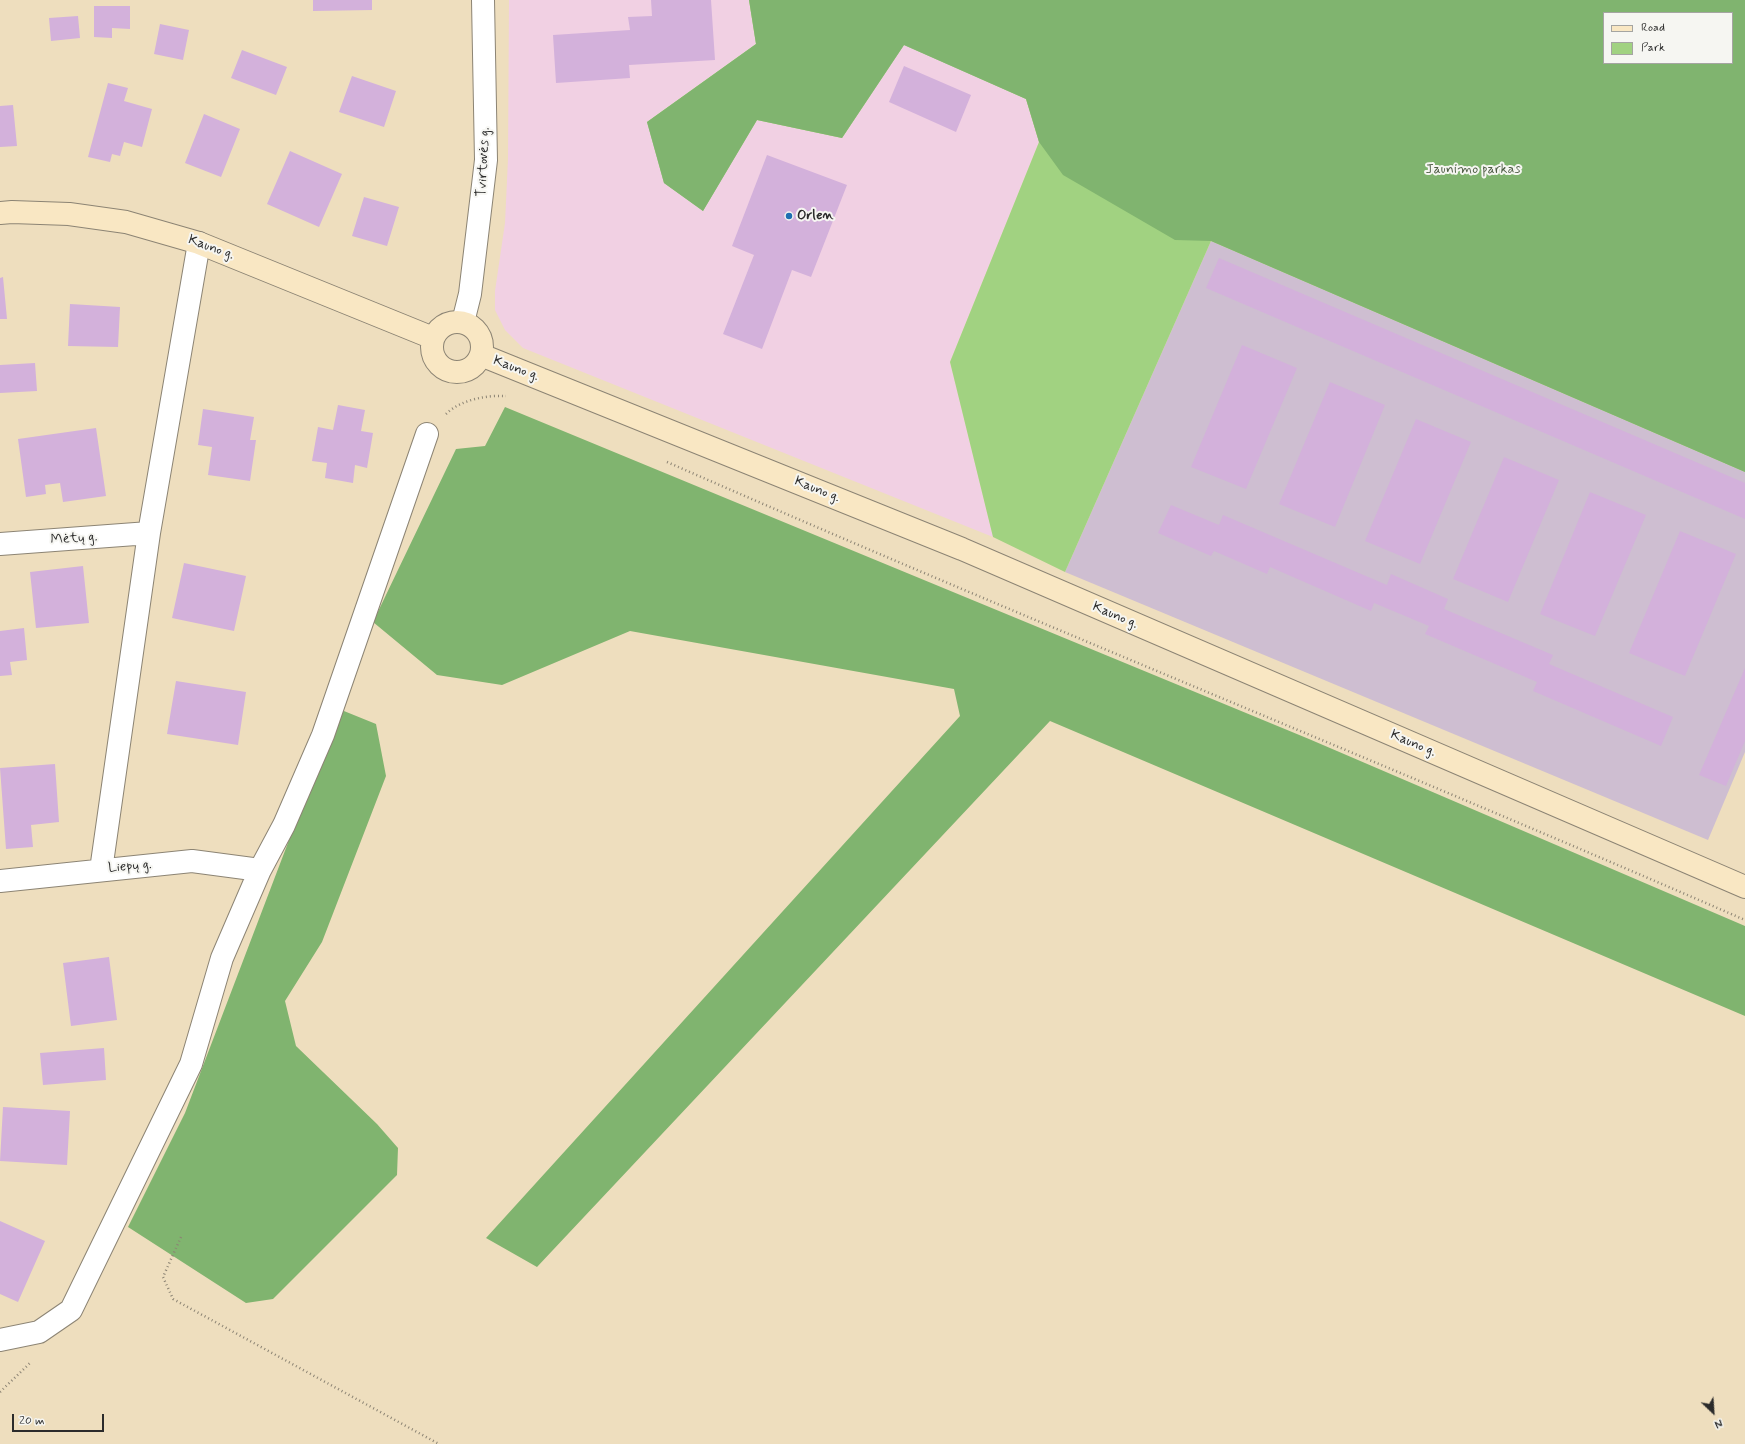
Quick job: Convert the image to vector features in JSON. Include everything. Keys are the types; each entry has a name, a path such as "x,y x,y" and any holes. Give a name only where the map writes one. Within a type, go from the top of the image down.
{"street":[{"name":"Tvirtovės g.","path":"463,322 472,278 486,160 483,0"},
{"name":"Kauno g.","path":"0,213 69,214 126,222 199,243 429,336 436,359 443,368 454,371 465,371 475,364 481,355 482,344 480,334 472,326 463,322"},
{"path":"101,870 149,534 199,243"},
{"path":"429,336 454,321 463,322"},
{"name":"Kauno g.","path":"481,355 962,549 1745,887"},
{"path":"0,1340 39,1332 71,1310 191,1064 222,958 260,870 284,825 323,736 427,434"},
{"name":"Mėtų g.","path":"0,544 149,534"},
{"name":"Liepų g.","path":"0,881 192,862 260,870"}],"path":[{"path":"429,336 423,350 425,358 434,370 448,378 473,379"},
{"path":"427,434 452,407 489,395 511,395 504,391"},
{"path":"661,459 800,520 1536,829 1745,920"},
{"path":"181,1237 163,1277 173,1299 439,1444"}],"shaded area":[{"path":"509,0 749,0 756,44 647,122 702,210 757,120 842,138 904,44 1026,99 1039,142 950,362 993,537 523,348 505,330 495,310 495,291 505,223 508,159"},
{"path":"1211,241 1745,472 1745,752 1708,840 1065,572"}],"green space":[{"name":"Jaunimo parkas","path":"749,0 1745,0 1745,472 1211,241 1065,572 993,537 950,362 1039,142 1026,99 904,45 842,138 757,120 703,211 664,183 647,122 756,44"},
{"name":"Jaunimo parkas","path":"749,0 1745,0 1745,472 1211,241 1175,240 1063,175 1039,142 1026,99 904,45 842,138 757,120 703,211 664,183 647,122 756,44"},
{"path":"505,407 1309,739 1745,926 1745,1016 1050,721 537,1267 486,1238 960,716 954,689 630,631 502,685 437,675 373,622 456,449 485,446"},
{"path":"339,709 376,724 386,776 322,942 285,1001 296,1046 377,1124 398,1148 397,1175 273,1299 246,1303 128,1227 185,1113"}],"building":[{"path":"313,0 372,0 372,10 313,11"},
{"path":"651,0 711,0 715,60 629,65 630,78 556,83 553,35 630,30 628,17 652,16"},
{"path":"94,6 130,6 130,29 112,28 112,38 94,37"},
{"path":"78,16 80,38 51,41 49,18"},
{"path":"160,24 189,30 183,60 154,54"},
{"path":"242,50 287,67 276,95 231,78"},
{"path":"904,66 971,95 956,132 889,102"},
{"path":"352,76 396,91 384,127 339,112"},
{"path":"108,83 128,88 124,101 152,109 142,147 124,142 120,156 112,154 110,162 88,157"},
{"path":"13,105 17,146 0,147 0,106"},
{"path":"204,114 240,129 221,177 185,163"},
{"path":"290,151 342,174 319,227 267,204"},
{"name":"Orlen","path":"767,155 847,185 811,277 792,270 762,349 723,334 754,255 732,246"},
{"path":"364,197 399,207 387,246 352,236"},
{"path":"1219,258 1745,483 1745,519 1206,288"},
{"path":"3,277 7,319 0,319 0,278"},
{"path":"70,304 120,307 118,347 68,346"},
{"path":"1242,345 1297,368 1246,489 1191,467"},
{"path":"35,363 37,391 0,393 0,365"},
{"path":"1330,382 1385,405 1335,527 1279,504"},
{"path":"338,405 365,410 361,431 373,433 367,468 355,465 353,483 325,478 327,463 312,461 318,427 333,430"},
{"path":"203,409 254,417 250,440 256,440 250,481 208,475 212,447 198,445"},
{"path":"1416,419 1471,442 1420,564 1365,541"},
{"path":"96,428 106,496 63,502 60,483 45,485 46,494 26,497 18,439"},
{"path":"1504,457 1559,480 1508,602 1453,579"},
{"path":"1590,492 1646,515 1595,636 1540,614"},
{"path":"1171,505 1219,525 1223,515 1387,585 1391,574 1448,599 1444,609 1553,655 1549,664 1673,717 1661,746 1533,691 1537,682 1425,634 1429,626 1374,603 1371,611 1270,567 1267,574 1214,551 1211,556 1158,533"},
{"path":"1680,531 1736,554 1685,676 1629,653"},
{"path":"184,563 246,576 234,631 172,618"},
{"path":"83,566 89,623 36,628 30,572"},
{"path":"24,628 27,660 10,662 12,675 0,676 0,631"},
{"path":"1745,668 1745,741 1726,786 1699,775"},
{"path":"176,681 246,692 238,745 167,734"},
{"path":"55,764 59,822 31,825 33,847 6,849 0,768"},
{"path":"109,957 117,1020 71,1026 63,963"},
{"path":"104,1048 106,1080 43,1085 40,1053"},
{"path":"3,1107 70,1111 67,1165 0,1161"},
{"path":"0,1221 45,1241 18,1302 0,1294"}],"place":[{"name":"Orlen","path":"789,216"}]}
